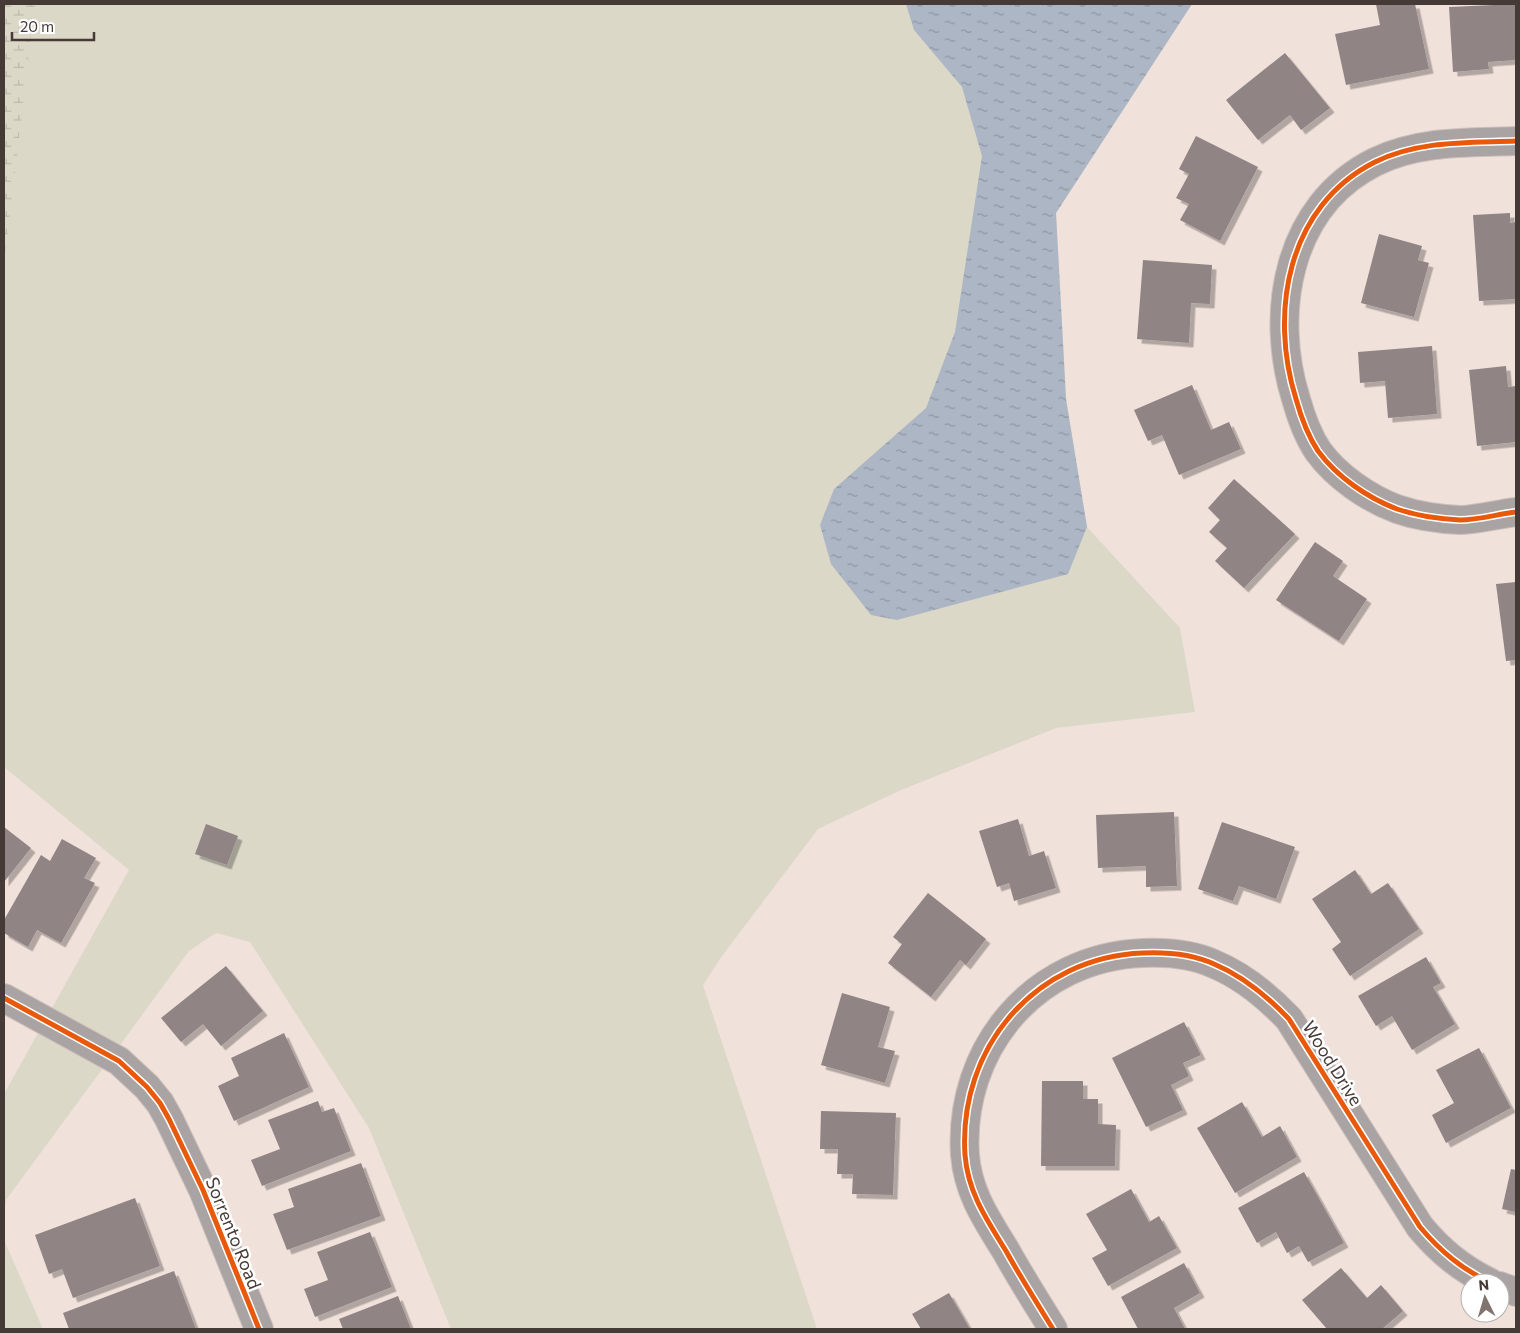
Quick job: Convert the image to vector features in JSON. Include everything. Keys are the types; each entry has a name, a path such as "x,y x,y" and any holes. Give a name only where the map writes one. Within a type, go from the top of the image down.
{"street":[{"path":"1516,141 1444,144 1409,149 1376,162 1360,171 1333,193 1305,230 1292,262 1285,296 1285,343 1290,381 1301,417 1318,451 1341,475 1367,494 1396,509 1428,517 1461,520 1516,512"},
{"name":"Wood Drive","path":"1053,1329 974,1198 965,1156 966,1113 970,1092 985,1052 1008,1017 1038,990 1070,970 1105,957 1124,954 1162,952 1212,963 1237,975 1270,999 1289,1020 1420,1227 1435,1245 1453,1261 1471,1273"},
{"name":"Sorrento Road","path":"4,998 119,1061 135,1074 155,1098 170,1119 199,1182 259,1329"}],"green space":[{"path":"4,4 1192,4 1056,213 1066,399 1087,527 1180,628 1195,712 1056,728 901,790 818,829 722,956 703,985 817,1329 451,1329 369,1128 250,942 216,933 189,951 6,1200 4,1216 4,1094 129,870 4,767"},
{"path":"4,4 35,4 4,264"},
{"path":"4,1240 43,1329 4,1329"}],"water":[{"path":"906,4 1192,4 1056,213 1066,399 1087,527 1068,574 897,620 871,615 831,564 820,525 834,489 926,408 955,332 982,156 962,87 914,30"}],"building":[{"path":"1376,4 1415,4 1429,69 1346,85 1335,34 1380,25"},
{"path":"1516,4 1516,60 1488,62 1489,69 1453,72 1449,7"},
{"path":"1285,53 1330,108 1301,130 1290,115 1258,140 1226,100"},
{"path":"1196,136 1258,167 1220,241 1180,220 1189,204 1176,198 1189,174 1179,169"},
{"path":"1510,213 1510,223 1516,222 1516,299 1479,301 1473,215"},
{"path":"1379,234 1422,246 1418,260 1429,263 1414,317 1361,303"},
{"path":"1143,260 1212,265 1210,304 1191,303 1189,343 1137,339"},
{"path":"1432,346 1437,414 1388,418 1385,381 1360,383 1358,352"},
{"path":"1506,366 1508,387 1516,386 1516,442 1477,446 1469,370"},
{"path":"1192,385 1211,430 1229,422 1241,449 1179,475 1162,435 1148,441 1134,410"},
{"path":"1234,479 1295,534 1244,588 1215,561 1227,548 1209,532 1220,520 1208,508"},
{"path":"1315,542 1343,561 1333,576 1367,599 1339,641 1276,600"},
{"path":"1516,582 1516,660 1506,661 1496,584"},
{"path":"1174,812 1177,886 1146,887 1146,866 1098,868 1096,815"},
{"path":"1018,819 1029,856 1044,851 1056,888 1014,901 1009,883 997,887 979,831"},
{"path":"1222,822 1295,847 1276,899 1239,886 1233,901 1198,889"},
{"path":"206,824 238,836 227,865 195,854"},
{"path":"4,827 31,848 4,882"},
{"path":"62,839 96,858 84,878 95,883 61,943 37,930 28,947 4,933 4,920 41,855 50,861"},
{"path":"1355,870 1371,894 1388,883 1419,929 1350,976 1332,949 1341,942 1312,899"},
{"path":"928,893 986,939 966,965 960,960 931,997 888,963 902,944 893,937"},
{"path":"1426,957 1441,983 1433,987 1455,1024 1412,1050 1392,1016 1376,1026 1358,996"},
{"path":"226,966 263,1011 221,1046 203,1024 181,1042 161,1018"},
{"path":"842,993 890,1007 878,1047 895,1051 885,1083 821,1065"},
{"path":"1184,1022 1201,1055 1183,1063 1189,1076 1171,1085 1183,1110 1146,1127 1112,1058"},
{"path":"284,1033 309,1087 234,1121 218,1086 239,1076 231,1058"},
{"path":"1479,1048 1511,1108 1446,1143 1432,1115 1454,1103 1436,1070"},
{"path":"1042,1081 1083,1081 1083,1099 1098,1099 1098,1124 1116,1125 1115,1166 1041,1166"},
{"path":"318,1101 322,1112 334,1108 351,1151 262,1186 251,1160 280,1149 268,1120"},
{"path":"1242,1102 1262,1137 1280,1126 1297,1157 1235,1193 1197,1128"},
{"path":"821,1111 896,1113 893,1195 852,1194 853,1174 837,1174 838,1149 820,1149"},
{"path":"361,1163 381,1216 287,1250 273,1214 294,1207 288,1189"},
{"path":"1511,1169 1516,1170 1516,1212 1502,1209"},
{"path":"1304,1172 1344,1243 1308,1262 1299,1246 1287,1253 1276,1232 1257,1243 1238,1208"},
{"path":"1131,1189 1149,1222 1159,1216 1177,1248 1108,1286 1092,1258 1107,1250 1086,1214"},
{"path":"135,1198 160,1266 73,1298 62,1269 49,1274 35,1235"},
{"path":"370,1232 392,1287 315,1317 304,1289 328,1280 317,1252"},
{"path":"1184,1263 1200,1293 1174,1308 1185,1329 1138,1329 1121,1297"},
{"path":"1341,1268 1367,1298 1381,1285 1403,1311 1382,1329 1327,1329 1302,1300"},
{"path":"174,1271 196,1329 69,1329 63,1313"},
{"path":"949,1293 970,1329 921,1329 912,1314"},
{"path":"398,1296 411,1329 343,1329 339,1319"}],"cycle path":[{"path":"1516,141 1444,144 1409,150 1375,162 1345,181 1322,206 1304,234 1292,265 1286,298 1285,332 1288,366 1305,426 1318,451 1326,461 1354,486 1375,499 1397,509 1436,518 1474,519 1516,512"},
{"path":"1053,1329 985,1217 974,1194 965,1155 966,1116 975,1079 990,1045 1011,1015 1037,990 1069,971 1104,958 1143,953 1179,954 1197,958 1235,974 1272,1002 1289,1019 1420,1227 1452,1259 1473,1273"},
{"path":"4,998 119,1061 147,1087 160,1103 203,1190 259,1329"}]}
